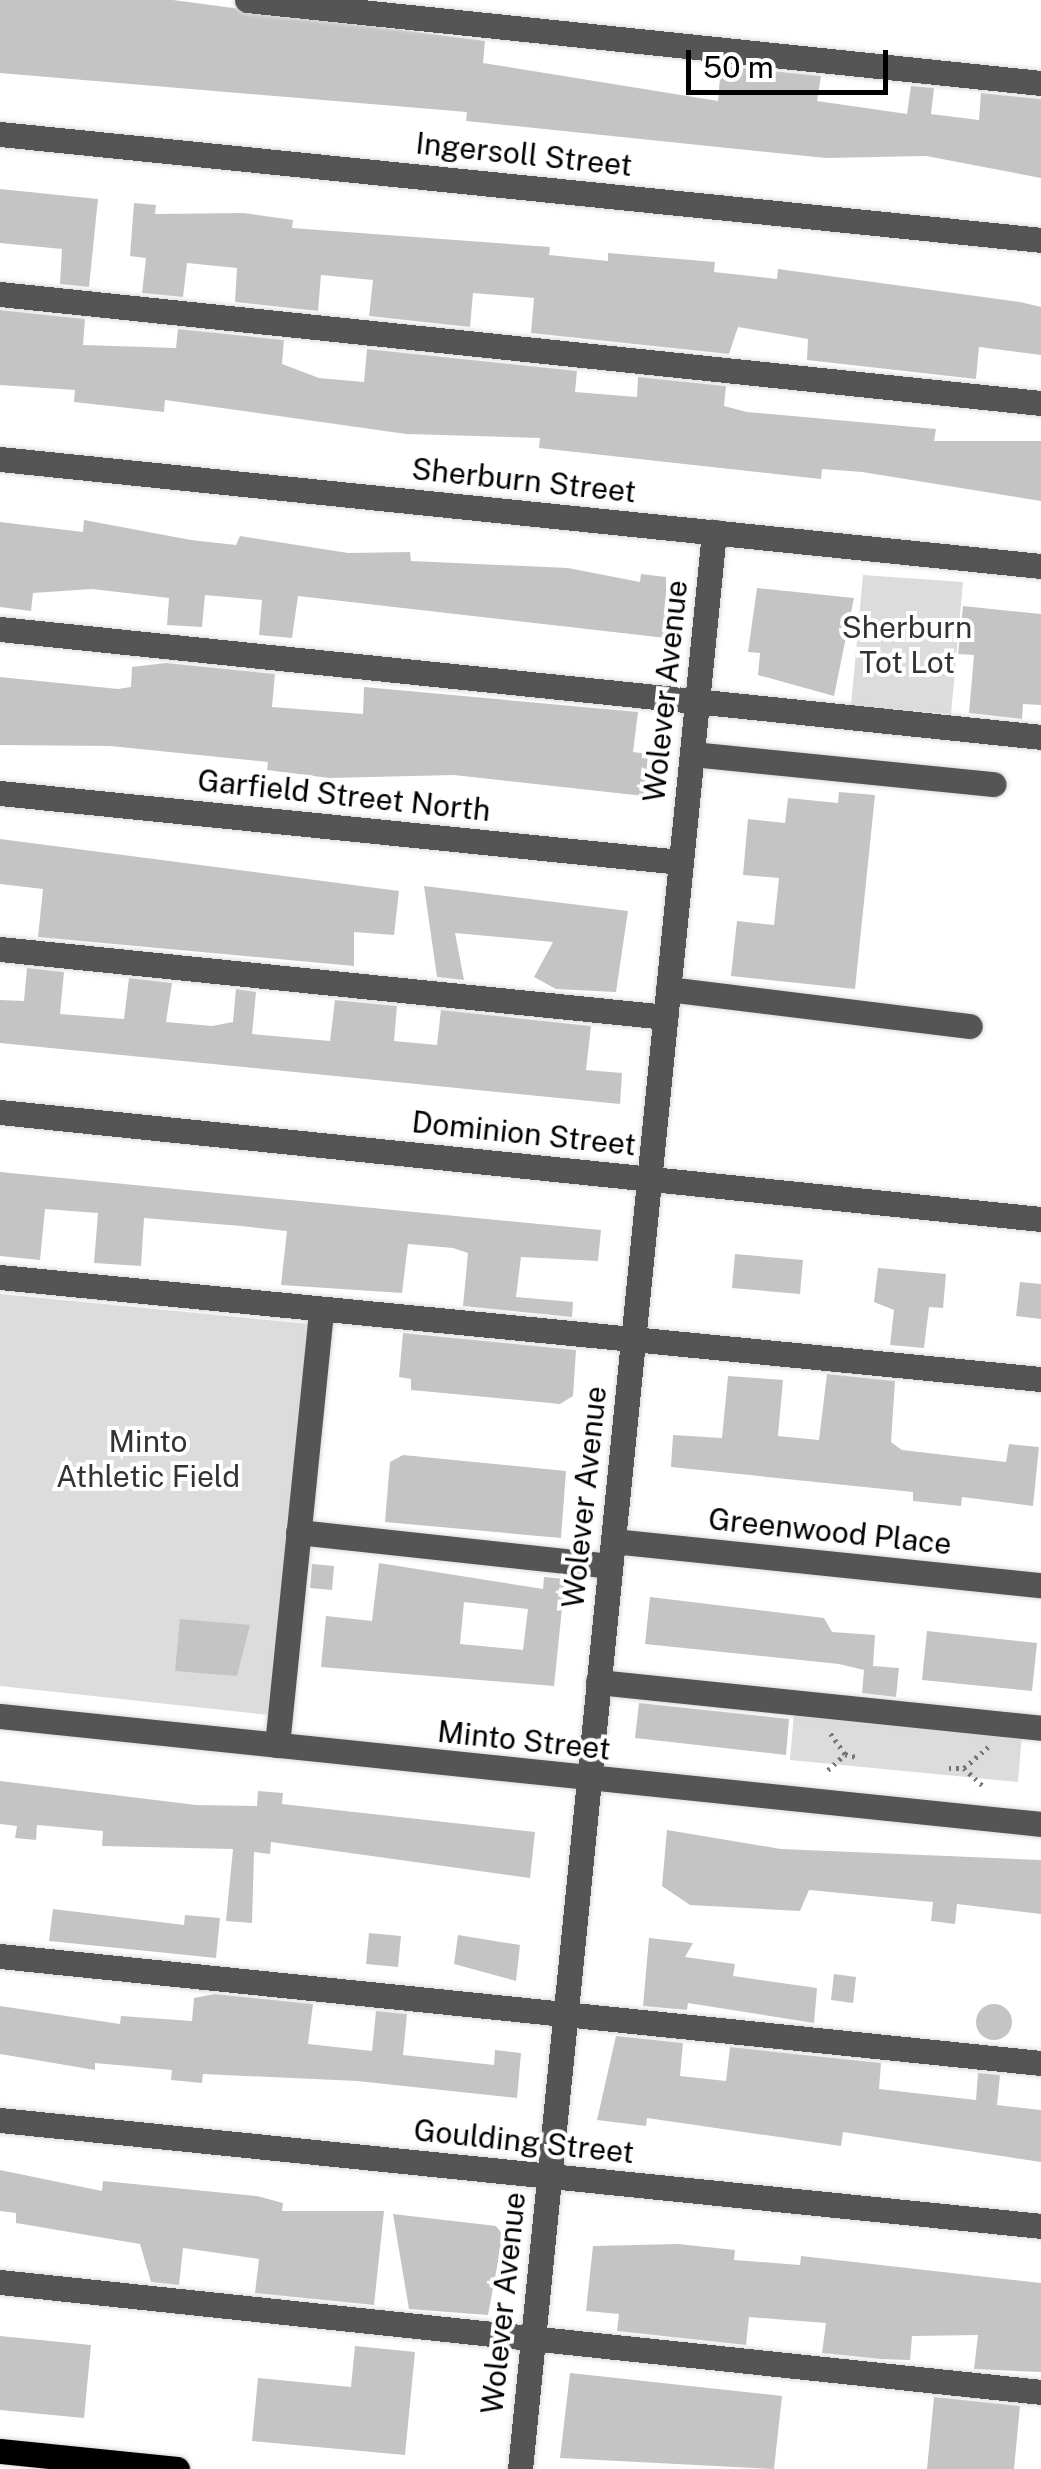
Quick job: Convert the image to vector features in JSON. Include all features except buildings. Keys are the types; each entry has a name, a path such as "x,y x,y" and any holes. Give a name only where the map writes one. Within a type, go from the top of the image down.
{"main road":[{"path":"0,2450 177,2469"}],"street":[{"path":"247,0 1041,83"},
{"name":"Ingersoll Street","path":"0,134 1041,240"},
{"path":"0,294 1041,402"},
{"name":"Sherburn Street","path":"0,460 1041,566"},
{"name":"Wolever Avenue","path":"520,2469 714,532"},
{"path":"0,629 1041,737"},
{"path":"692,754 994,784"},
{"name":"Garfield Street North","path":"0,793 681,862"},
{"path":"0,949 666,1017"},
{"path":"668,989 970,1026"},
{"name":"Dominion Street","path":"0,1112 1041,1219"},
{"path":"0,1277 321,1311 633,1336 1041,1379"},
{"path":"276,1745 321,1311"},
{"name":"Greenwood Place","path":"298,1532 1041,1585"},
{"path":"598,1682 1041,1728"},
{"name":"Minto Street","path":"0,1716 1041,1824"},
{"path":"0,1956 1041,2063"},
{"name":"Goulding Street","path":"0,2120 1041,2226"},
{"path":"0,2282 1041,2392"}],"path":[{"path":"804,1703 845,1754 856,1757"},
{"path":"949,1768 964,1768 1012,1725"},
{"path":"828,1770 845,1754"},
{"path":"964,1768 982,1785"}],"green space":[{"name":"Sherburn Tot Lot","path":"863,575 963,582 951,714 851,706"},
{"name":"Minto Athletic Field","path":"0,1294 309,1324 269,1715 0,1686"},
{"path":"794,1713 1022,1734 1018,1782 790,1760"}]}
